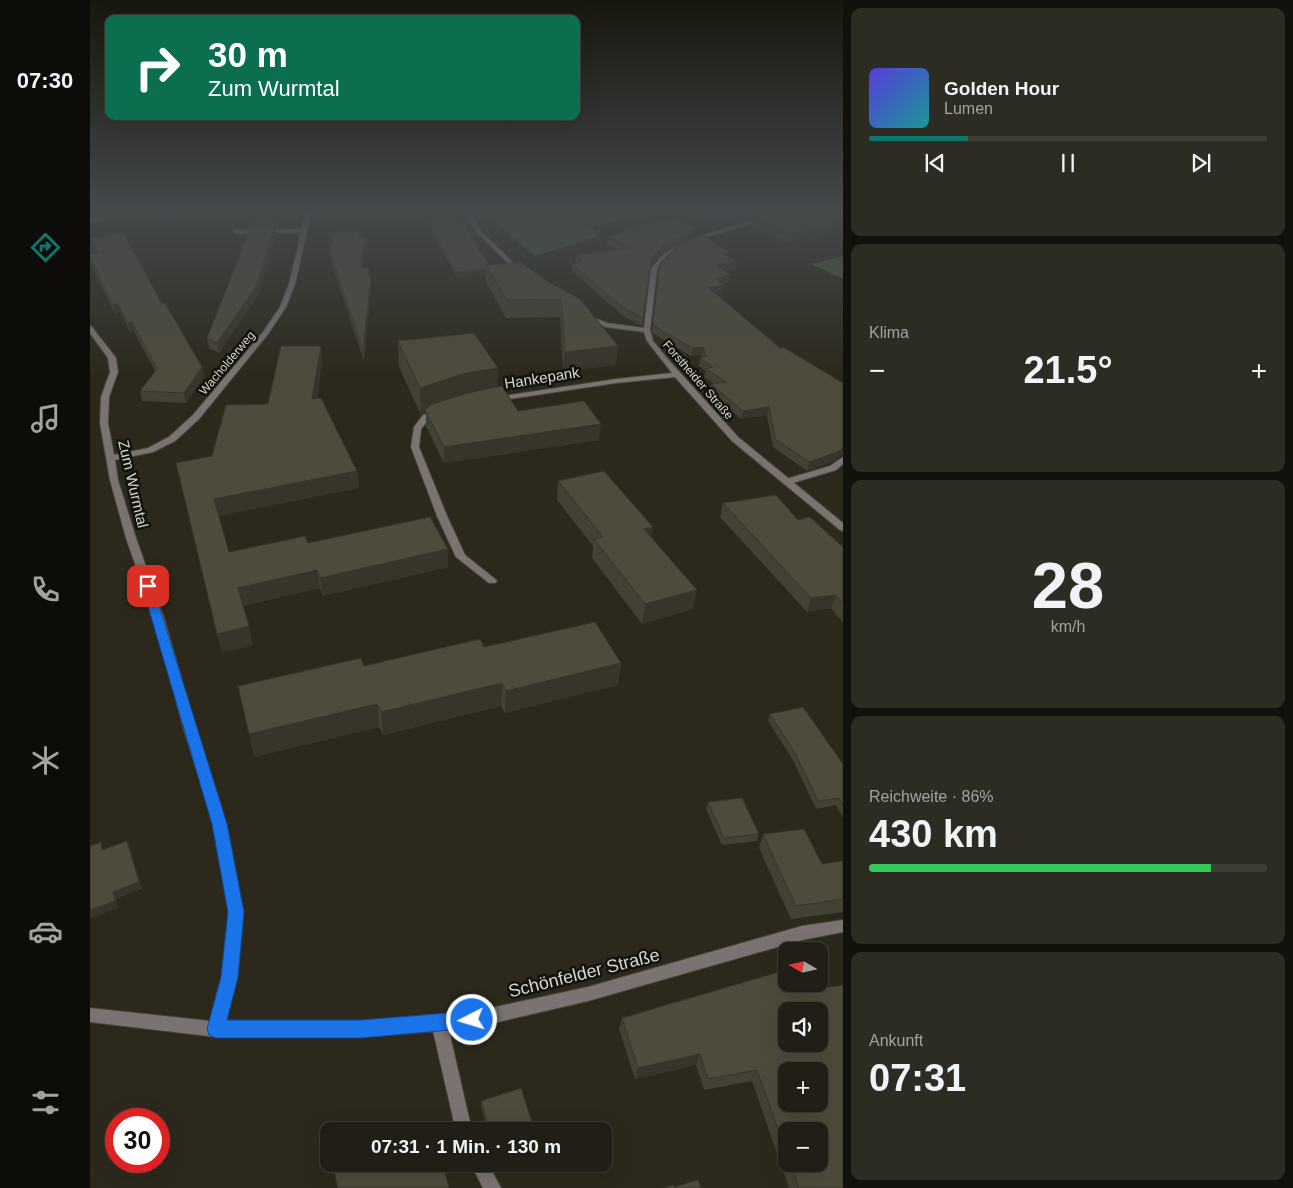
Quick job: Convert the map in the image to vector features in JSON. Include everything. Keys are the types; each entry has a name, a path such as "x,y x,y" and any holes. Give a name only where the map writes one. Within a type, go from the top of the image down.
{"street":[{"name":"Wacholderweg","path":"111,458 150,450 172,439 196,417 266,333 283,307 292,284 297,264"},
{"path":"512,264 526,278"},
{"name":"Forstheider Straße","path":"658,264 654,269 647,330 650,341 676,375 735,439 843,528"},
{"path":"582,315 606,325 647,330"},
{"name":"Zum Wurmtal","path":"90,328 112,358 114,372 106,397 104,423 114,480 128,530 159,618 190,730 220,824 236,912 229,977 216,1029"},
{"name":"Hankepank","path":"484,401 548,390 676,375"},
{"path":"450,410 426,417 417,429 416,447 442,516 461,557 492,581"},
{"path":"786,482 833,468 843,460"},
{"name":"Schönfelder Straße","path":"90,1015 216,1029 361,1029 472,1020 588,994 802,933 843,926"},
{"path":"439,1022 462,1122"},
{"path":"483,1172 492,1188"}],"green space":[{"path":"812,264 843,264 843,279"}],"building":[{"path":"94,264 140,264 162,304 165,303 202,367 184,393 140,391 157,369 132,322 128,323 118,304 113,305"},
{"path":"236,264 263,264 257,285 217,343 207,338"},
{"path":"334,264 361,264 361,268 369,268 368,276 371,276 363,351"},
{"path":"452,264 489,265 486,265 486,269 456,272"},
{"path":"523,264 550,283 580,299 618,346 565,352 561,299 507,300 486,265"},
{"path":"573,264 650,264 643,318 624,308"},
{"path":"660,264 720,264 716,265 731,275 715,279 724,285 709,288 780,348 783,347 843,383 843,448 809,462 775,439 769,407 743,411 711,384 726,382 706,369 713,367 700,358 707,356 703,347 693,348 654,326"},
{"path":"474,333 498,368 462,374 420,388 398,341"},
{"path":"281,346 321,346 312,399 321,398 357,471 214,499 229,552 305,536 308,543 430,517 448,549 320,578 317,570 238,588 249,626 217,634 176,463 212,456 226,405 268,404"},
{"path":"502,386 518,411 584,401 601,424 444,447 425,410 430,405 467,393"},
{"path":"604,471 653,527 644,529 697,590 645,604 594,539 603,537 558,481"},
{"path":"776,495 798,520 810,517 843,547 843,603 836,595 811,598 723,503"},
{"path":"595,622 621,663 506,691 502,683 381,712 377,704 249,734 238,686 361,658 364,666 480,639 484,647"},
{"path":"803,707 843,764 843,805 839,798 818,801 795,753 770,714"},
{"path":"742,798 759,834 724,838 708,802"},
{"path":"804,829 822,864 843,862 843,899 796,906 763,834"},
{"path":"127,841 139,882 113,892 115,901 90,910 90,846 101,842 102,850"},
{"path":"778,972 778,992 828,992 828,987 843,985 843,1188 799,1188 794,1172 828,1172 828,1122 778,1122 778,1129 757,1070 708,1079 700,1054 638,1068 622,1018"},
{"path":"521,1088 532,1122 487,1122 481,1101"},
{"path":"334,1172 445,1172 449,1188 338,1188"},
{"path":"698,1180 701,1188 663,1188 673,1185 674,1187"}],"route":[{"path":"148,586 220,824 236,912 229,977 216,1029 361,1029 472,1020"}]}
